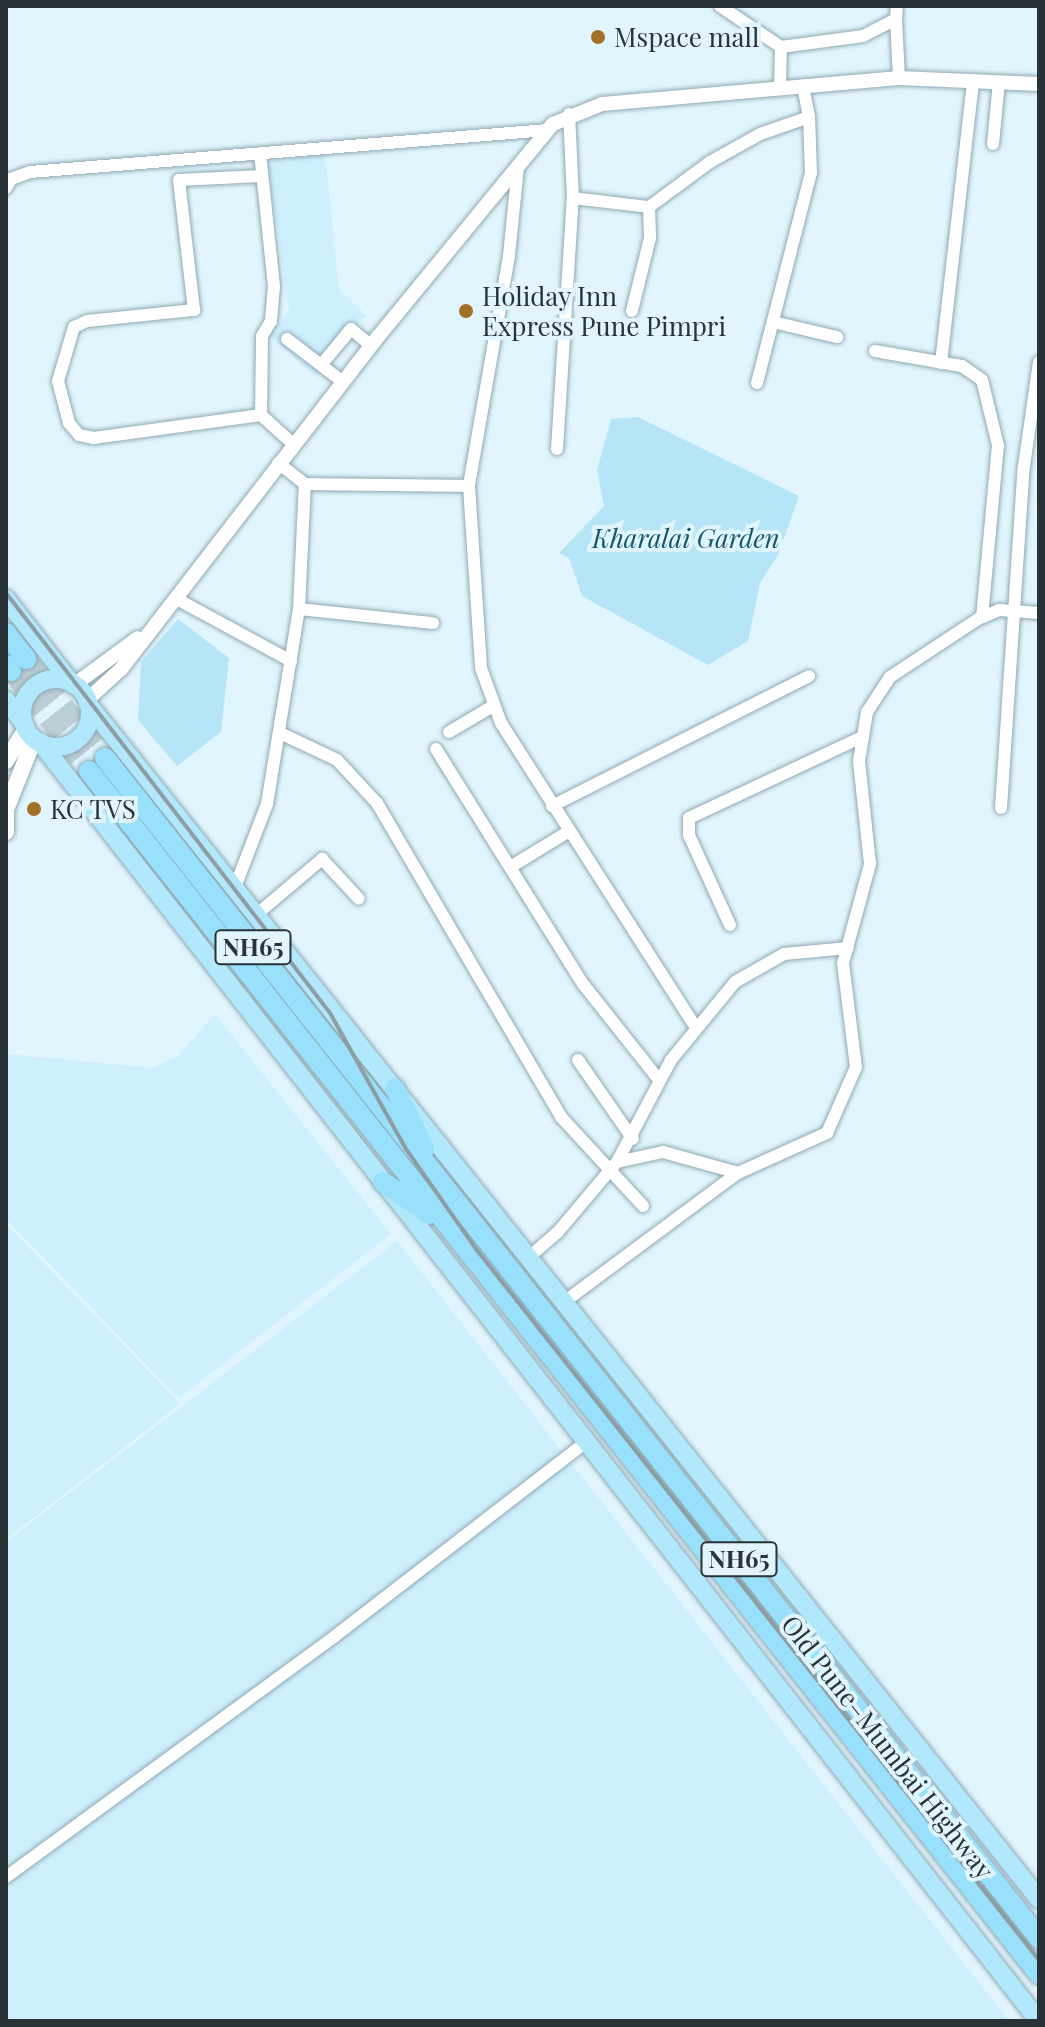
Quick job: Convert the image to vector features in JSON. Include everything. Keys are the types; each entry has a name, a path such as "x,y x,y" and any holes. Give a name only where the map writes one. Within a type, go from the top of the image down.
{"highway":[{"path":"6,633 14,665"},
{"name":"NH65","path":"440,1181 97,764 445,1225"},
{"path":"395,1089 440,1181"},
{"name":"Old Pune–Mumbai Highway","path":"440,1181 1039,1938"},
{"path":"383,1182 445,1225"},
{"name":"Old Pune–Mumbai Highway","path":"445,1225 1039,1974"}],"main road":[{"path":"6,599 1039,1899"},
{"path":"6,832 7,800 31,733 24,703 35,687 53,680 73,684"},
{"path":"6,700 1039,2021"},
{"path":"31,733 59,746 77,739 88,723 88,702"},
{"path":"6,761 31,733"}],"street":[{"path":"720,6 781,47 863,36 897,12"},
{"path":"897,12 899,78"},
{"path":"780,88 781,47"},
{"path":"88,702 122,668 144,633 175,598 371,346 548,130 569,114 602,104 899,78 1039,84"},
{"path":"941,363 973,80"},
{"path":"993,144 999,82"},
{"path":"757,383 811,173 809,117 803,86"},
{"path":"557,449 573,198 569,114"},
{"path":"573,198 649,207 710,162 760,134 809,117"},
{"path":"6,188 11,179 30,172 548,130"},
{"path":"260,153 274,286 271,321 262,336 261,415 293,444"},
{"path":"518,167 509,256 469,486 477,646 493,706 568,832 697,1029"},
{"path":"261,176 179,180 194,310 87,321 74,327 58,381 69,423 79,435 94,438 261,415"},
{"path":"632,311 650,238 649,207"},
{"path":"773,322 837,337"},
{"path":"321,365 351,329 371,346"},
{"path":"287,339 343,382"},
{"path":"875,351 977,372 997,430 997,484 982,617"},
{"path":"1001,808 1024,466 1039,362"},
{"path":"278,463 305,484 469,486"},
{"path":"235,887 267,804 280,733 299,609 305,484"},
{"path":"175,598 291,661"},
{"path":"299,609 433,623"},
{"path":"564,1302 738,1173 827,1133 856,1067 843,984 848,948 870,864 860,738 867,712 890,677 982,617 999,610 1039,613"},
{"path":"73,684 144,633"},
{"path":"552,806 809,676"},
{"path":"449,732 493,706"},
{"path":"280,733 337,760 377,803 561,1117 614,1166 643,1206"},
{"path":"730,925 689,835 689,818 860,738"},
{"path":"436,749 583,984 659,1080"},
{"path":"512,866 568,832"},
{"path":"256,915 322,859 359,899"},
{"path":"529,1257 557,1233 614,1166 633,1139 659,1080 735,982 764,962 805,949 848,948"},
{"path":"578,1060 633,1139"},
{"path":"614,1166 663,1152 738,1173"},
{"path":"6,1877 335,1636 586,1442"}],"shaded area":[{"path":"325,154 339,290 366,315 316,376 269,336 289,311 268,162"},
{"path":"215,1014 391,1234 179,1398 6,1219 6,1054 153,1068 178,1056"},
{"path":"6,1224 180,1404 6,1539"},
{"path":"397,1241 1009,2021 6,2021 6,1542"}],"green space":[{"name":"Kharalai Garden","path":"638,417 799,496 778,555 760,583 748,641 708,665 582,596 569,558 559,553 604,506 597,470 611,419"},
{"path":"178,619 229,658 221,732 177,766 138,720 141,662"}],"tunnel":[{"path":"26,659 105,758"},
{"path":"11,671 89,771"}],"railway":[{"path":"6,593 330,1013 406,1149 476,1249 1039,1960"}],"place":[{"name":"Mspace mall","path":"598,37"},
{"name":"Holiday Inn Express Pune Pimpri","path":"466,311"},
{"name":"KC TVS","path":"34,809"}]}
